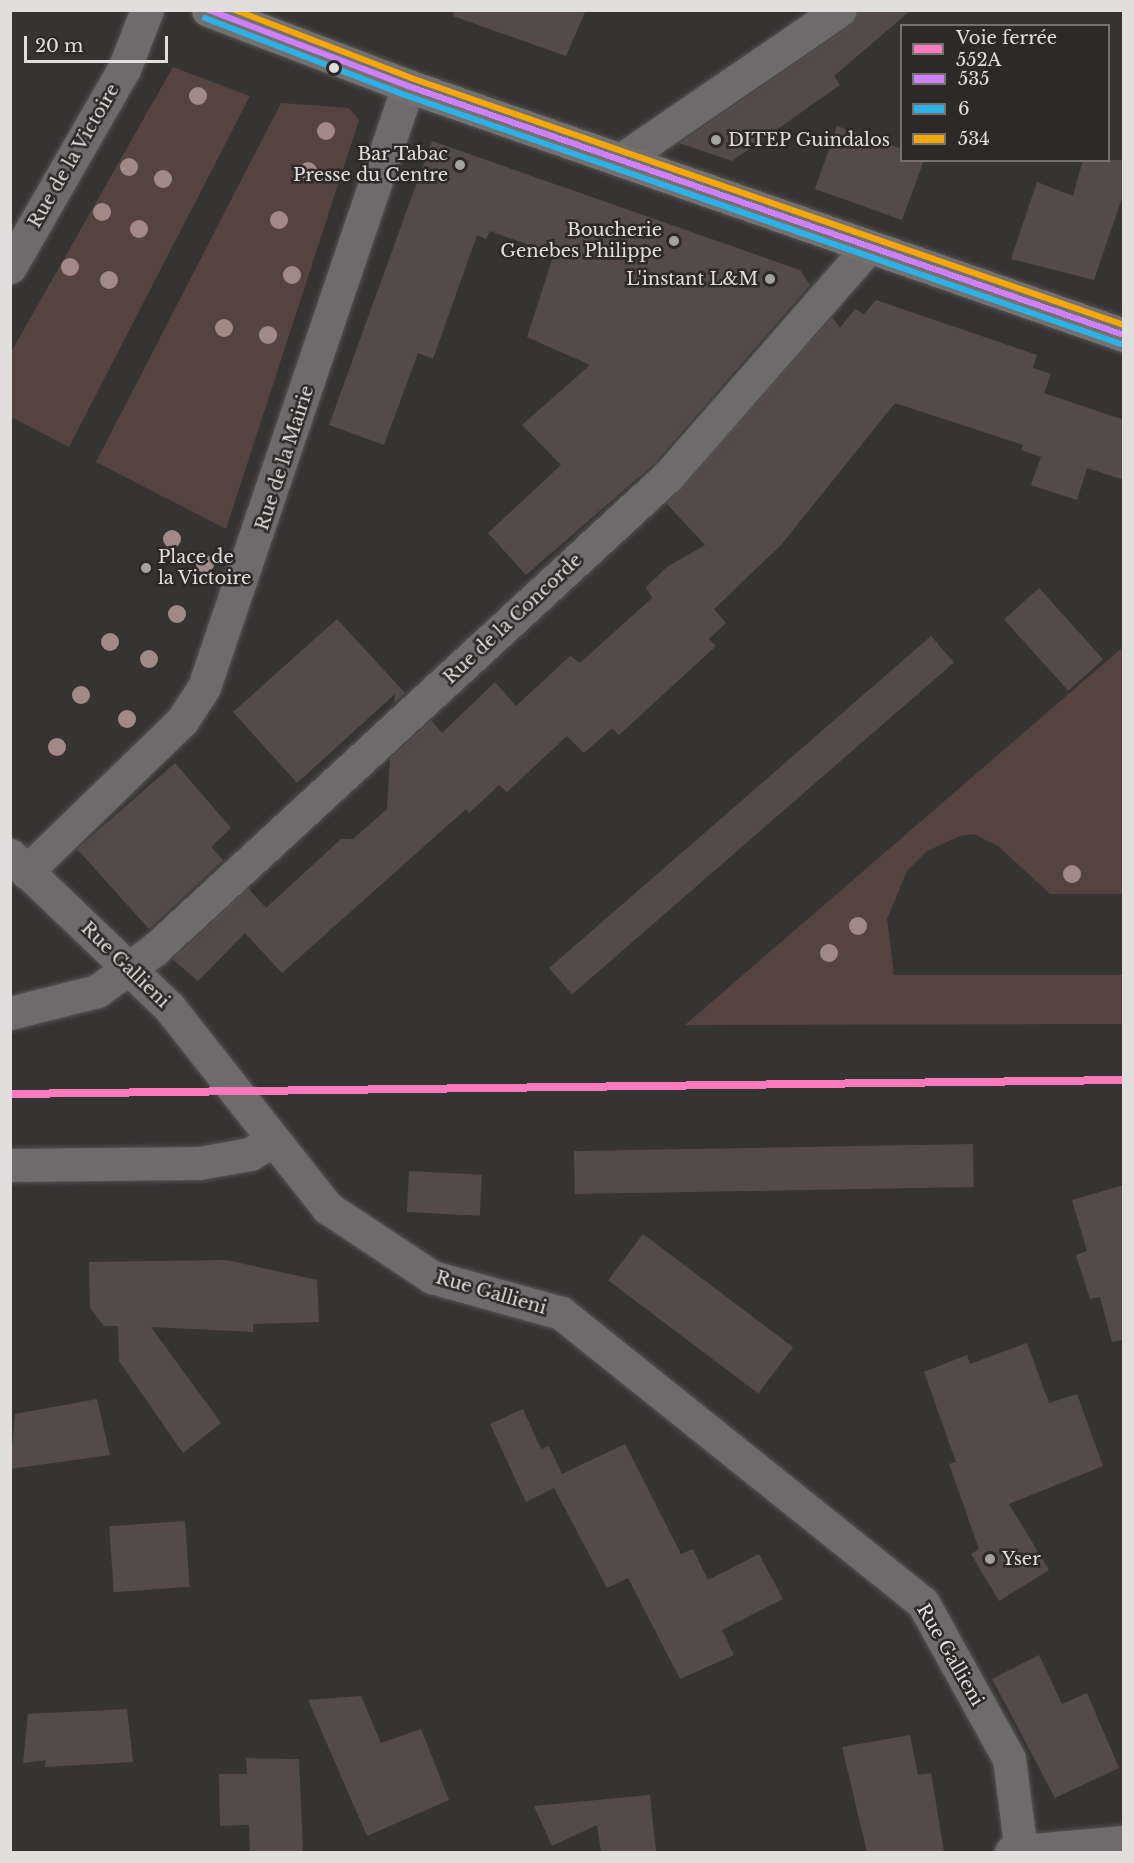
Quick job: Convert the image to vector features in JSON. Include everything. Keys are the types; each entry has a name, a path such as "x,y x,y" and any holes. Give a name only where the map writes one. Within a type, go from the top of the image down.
{"main road":[{"path":"208,10 408,86 625,157 868,246 1124,334"}],"street":[{"name":"Rue de la Victoire","path":"10,267 124,69 147,10"},
{"path":"625,157 840,10"},
{"name":"Rue de la Mairie","path":"18,863 182,721 204,687 408,86"},
{"name":"Rue de la Concorde","path":"10,1013 97,991 133,969 668,476 868,246"},
{"name":"Rue Gallieni","path":"18,863 133,969 169,1007 272,1142 328,1208 396,1257 432,1277 561,1313 923,1603 1009,1759 1016,1852"},
{"path":"10,1165 199,1163 250,1154 272,1142"},
{"path":"1016,1852 1124,1842"}],"shaded area":[{"path":"173,67 250,96 69,447 11,417 11,352"},
{"path":"281,103 349,108 359,120 226,529 96,462"},
{"path":"1123,647 1123,894 1050,894 998,846 974,834 960,836 927,851 907,871 887,919 894,975 1123,975 1123,1024 685,1025"}],"building":[{"path":"454,10 586,10 566,56 453,16"},
{"path":"858,10 911,10 834,76 840,85 732,161 679,143 851,25"},
{"path":"837,126 900,148 900,162 923,162 902,220 815,189"},
{"path":"432,141 800,270 810,285 655,463 526,575 488,533 561,465 522,425 590,365 527,337 554,254 490,231 486,239 477,235 433,359 418,353 384,445 329,425"},
{"path":"1124,160 1124,192 1094,280 1011,259 1037,182 1073,196 1082,162"},
{"path":"876,300 1037,355 1033,368 1051,374 1044,393 1124,420 1124,480 1087,468 1077,500 1031,485 1041,457 1021,450 1023,445 895,403 781,545 714,609 726,623 709,639 716,646 619,735 612,728 584,753 567,736 507,792 499,785 469,813 466,809 282,973 245,933 198,981 172,959 248,888 266,908 341,839 353,839 387,809 390,758 431,720 442,733 495,682 516,706 570,656 580,663 652,598 646,587 667,567 705,545 666,503 832,317 840,328 855,309 864,314"},
{"path":"1039,588 1103,659 1068,691 1004,619"},
{"path":"337,619 405,693 394,703 395,694 297,783 233,712"},
{"path":"931,636 954,662 572,994 549,968"},
{"path":"175,763 231,828 211,847 223,860 149,929 77,849"},
{"path":"973,1144 974,1187 575,1194 574,1151"},
{"path":"409,1171 482,1175 480,1216 407,1212"},
{"path":"1124,1185 1124,1340 1112,1342 1100,1297 1090,1299 1076,1255 1087,1251 1072,1200"},
{"path":"643,1234 793,1347 758,1393 608,1280"},
{"path":"226,1260 317,1280 319,1322 253,1324 253,1332 151,1327 221,1423 183,1453 119,1361 118,1326 104,1326 90,1308 89,1262"},
{"path":"1027,1343 1049,1403 1077,1394 1103,1466 1009,1504 1049,1570 999,1601 971,1554 979,1549 949,1464 956,1462 924,1372 967,1355 970,1364"},
{"path":"97,1399 110,1455 10,1469 15,1414"},
{"path":"523,1409 541,1449 549,1446 562,1474 625,1444 681,1554 693,1549 708,1580 759,1554 783,1599 722,1630 734,1655 680,1679 628,1578 607,1588 554,1488 526,1502 490,1424"},
{"path":"185,1521 190,1587 114,1592 109,1526"},
{"path":"1039,1655 1062,1704 1087,1693 1119,1768 1055,1798 992,1679"},
{"path":"361,1696 381,1743 421,1729 449,1800 367,1836 308,1700"},
{"path":"127,1709 133,1762 45,1767 46,1760 23,1763 28,1714"},
{"path":"910,1735 918,1775 931,1773 944,1852 867,1852 842,1747"},
{"path":"246,1758 299,1759 303,1852 250,1852 249,1825 220,1826 219,1774 247,1774"},
{"path":"650,1795 656,1852 601,1852 597,1825 552,1846 534,1806"}],"rail line":[{"name":"552A","path":"10,1094 1124,1080"}],"transit line":[{"name":"535","path":"209,10 408,86 1124,335"},
{"name":"534","path":"235,10 411,78 1124,325"},
{"name":"6","path":"205,18 405,95 1121,344"}],"place":[{"name":"DITEP Guindalos","path":"716,140"},
{"name":"Bar Tabac Presse du Centre","path":"460,165"},
{"name":"Boucherie Genebes Philippe","path":"674,241"},
{"name":"L'instant L&M","path":"770,279"},
{"name":"Place de la Victoire","path":"146,568"},
{"name":"Yser","path":"990,1559"}]}
